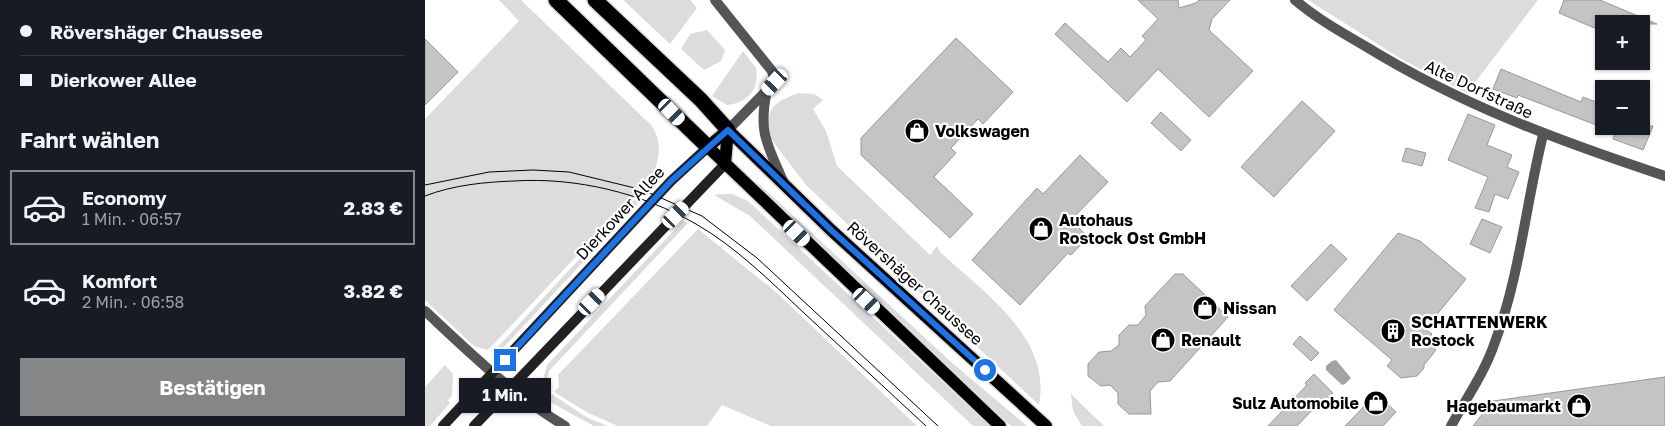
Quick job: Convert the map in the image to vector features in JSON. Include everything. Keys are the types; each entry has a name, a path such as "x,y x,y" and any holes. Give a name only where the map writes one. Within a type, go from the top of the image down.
{"highway":[{"path":"556,0 708,147"},
{"name":"Rövershäger Chaussee","path":"595,0 701,100 728,130"}],"main road":[{"name":"Dierkower Allee","path":"443,426 671,181 728,130"},
{"path":"474,426 725,164 728,130"},
{"name":"Rövershäger Chaussee","path":"728,130 1046,426"},
{"path":"708,147 1000,426"}],"street":[{"path":"715,0 772,71 775,82 728,130"},
{"name":"Alte Dorfstraße","path":"1295,0 1344,33 1435,87 1543,134 1665,176"},
{"name":"Rövershäger Chaussee","path":"768,89 762,116 764,136 784,184"},
{"path":"1451,426 1485,365 1505,314 1516,270 1543,134"},
{"path":"425,311 510,387 545,414 565,426"}],"shaded area":[{"path":"499,0 521,0 652,126 659,144 659,150 653,175 488,350 474,346 425,300 425,119 519,21"},
{"path":"623,0 690,0 697,8 670,44"},
{"path":"1308,0 1538,0 1467,93 1403,60"},
{"path":"707,30 725,50 721,61 704,70 681,49 690,34"},
{"path":"743,51 756,68 756,82 751,93 746,98 727,105 712,96"},
{"path":"798,93 814,94 823,100 813,109 826,131 837,166 930,255 937,246 940,252 994,300 1011,318 1025,337 1035,358 1040,381 1039,405 806,185 768,135 768,117 773,107 780,101"},
{"path":"751,179 760,185 950,361 1027,426 1011,426 798,226"},
{"path":"732,194 748,201 990,426 973,426 750,216 714,195"},
{"path":"634,200 639,202 504,347 495,350"},
{"path":"683,221 688,223 549,371 548,377 542,383 547,365"},
{"path":"698,229 777,293 917,426 771,426 722,405 707,426 618,426 588,413 554,392 559,387 558,375"},
{"path":"1336,360 1351,378 1342,385 1326,370 1326,366"},
{"path":"445,365 453,374 452,395 448,401 450,403 430,426 425,426 425,387"},
{"path":"552,394 586,417 608,426 594,426 552,403 547,399"},
{"path":"1071,394 1104,426 1082,426 1073,411"}],"building":[{"path":"1138,0 1178,0 1179,8 1196,3 1199,0 1230,0 1212,19 1209,30 1253,71 1209,117 1158,69 1127,102 1055,34 1065,23 1108,62 1121,48 1130,57 1146,40 1142,36 1158,19"},
{"path":"1564,0 1600,0 1636,15 1595,15 1595,28 1559,13"},
{"name":"Volkswagen","path":"956,38 1013,92 983,124 978,119 951,148 956,153 934,177 973,214 950,238 861,155 861,138"},
{"path":"425,39 458,72 425,105"},
{"path":"1501,69 1581,102 1583,97 1595,102 1595,125 1518,95 1517,98 1493,89"},
{"path":"1302,101 1335,131 1274,197 1241,167"},
{"path":"1161,112 1191,140 1181,151 1151,123"},
{"path":"1468,114 1495,125 1487,145 1512,155 1507,167 1519,172 1508,199 1495,194 1489,212 1475,208 1488,177 1448,160"},
{"path":"1614,135 1649,135 1643,150 1613,139"},
{"path":"1406,148 1426,153 1422,166 1402,161"},
{"name":"Autohaus Rostock Ost GmbH","path":"1080,155 1108,182 1071,220 1088,237 1071,255 1068,253 1020,305 972,260 1037,188 1043,194"},
{"path":"1482,219 1502,227 1490,253 1470,244"},
{"path":"1398,233 1420,241 1466,279 1425,329 1432,334 1426,342 1436,350 1417,376 1401,378 1387,366 1392,360 1334,310"},
{"path":"1331,244 1347,259 1307,301 1291,286"},
{"name":"Renault","path":"1175,274 1183,274 1228,317 1170,381 1158,382 1150,391 1151,414 1129,414 1118,404 1118,393 1110,385 1101,386 1088,376 1088,364 1099,352 1111,351 1119,345 1119,335 1129,325 1138,325 1146,315 1145,306"},
{"path":"1300,336 1319,353 1311,361 1293,344"},
{"path":"1314,374 1333,393 1325,402 1322,400 1297,426 1268,426 1307,385 1305,383"},
{"name":"Hagebaumarkt","path":"1665,377 1665,426 1473,426 1483,413 1494,411 1493,401"},
{"name":"Sulz Automobile","path":"1376,394 1396,412 1383,426 1345,426"}],"tram line":[{"path":"425,185 489,172 533,170 569,172 643,190 702,216 757,258 938,426"},
{"path":"425,196 447,189 480,183 537,180 608,189 675,213 711,233 752,265 926,426"}],"place":[{"name":"Volkswagen","path":"917,131"},
{"name":"Autohaus Rostock Ost GmbH","path":"1041,229"},
{"name":"Nissan","path":"1205,308"},
{"name":"SCHATTENWERK Rostock","path":"1393,331"},
{"name":"Renault","path":"1163,340"},
{"name":"Sulz Automobile","path":"1376,403"},
{"name":"Hagebaumarkt","path":"1579,406"}],"route":[{"path":"505,360 671,181 728,130 831,230 985,370"}]}
